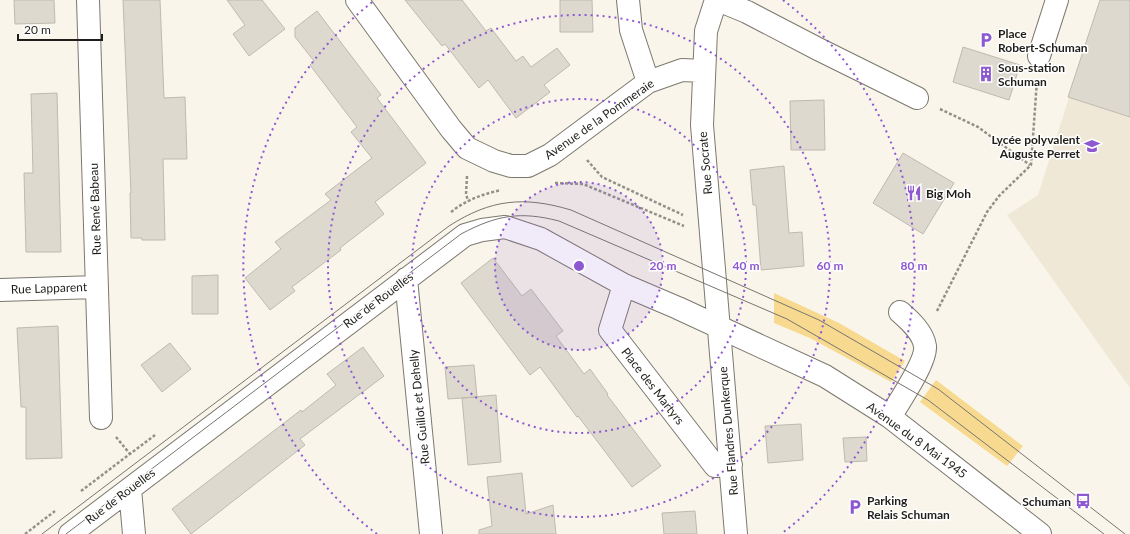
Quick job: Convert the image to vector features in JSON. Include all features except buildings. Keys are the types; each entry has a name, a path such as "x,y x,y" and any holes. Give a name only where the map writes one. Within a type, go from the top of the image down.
{"street":[{"name":"Rue René Babeau","path":"88,0 101,418"},
{"name":"Avenue de la Pommeraie","path":"356,0 451,129 467,148 494,161 511,166 528,166 550,155 648,82 682,70 704,71"},
{"path":"628,0 631,30 648,82"},
{"path":"717,0 747,12 917,98"},
{"name":"Rue Socrate","path":"717,0 706,31 702,125 719,328"},
{"path":"1039,56 1057,0"},
{"name":"Rue de Rouelles","path":"70,534 465,235 505,227 541,239 624,285 719,328"},
{"name":"Rue Guillot et Dehelly","path":"406,280 431,534"},
{"name":"Place des Martyrs","path":"624,285 610,330 715,466 731,465"},
{"name":"Rue Lapparent","path":"0,290 97,287"},
{"path":"890,417 915,375 925,353 923,338 909,320 900,312"},
{"name":"Avenue du 8 Mai 1945","path":"719,328 825,376 890,417 1040,534"},
{"name":"Rue Flandres Dunkerque","path":"719,328 736,534"},
{"path":"130,488 134,534"}],"path":[{"path":"923,338 987,212 999,196 1031,165 1039,56"},
{"path":"917,98 978,127 1031,165"},
{"path":"570,140 602,177 710,228"},
{"path":"547,183 562,182 583,184 710,228"},
{"path":"468,201 489,193 504,190"}],"shaded area":[{"name":"Lycée polyvalent Auguste Perret","path":"1100,0 1130,0 1130,388 1007,215 1038,195"},
{"path":"774,293 839,323 905,361 891,382 812,339 774,323"},
{"path":"936,380 1023,446 1007,466 920,402"}],"tram line":[{"path":"42,534 449,226 464,217 494,205 523,202 538,203 571,210 819,320 938,389 1125,534"},
{"path":"66,534 461,234 498,219 520,216 532,216 559,221 787,319 928,400 1104,534"}],"place":[{"name":"Place Robert-Schuman","path":"986,40"},
{"name":"Sous-station Schuman","path":"986,74"},
{"name":"Lycée polyvalent Auguste Perret","path":"1092,146"},
{"name":"Big Moh","path":"914,193"},
{"name":"Schuman","path":"1083,501"},
{"name":"Parking Relais Schuman","path":"855,507"}]}
